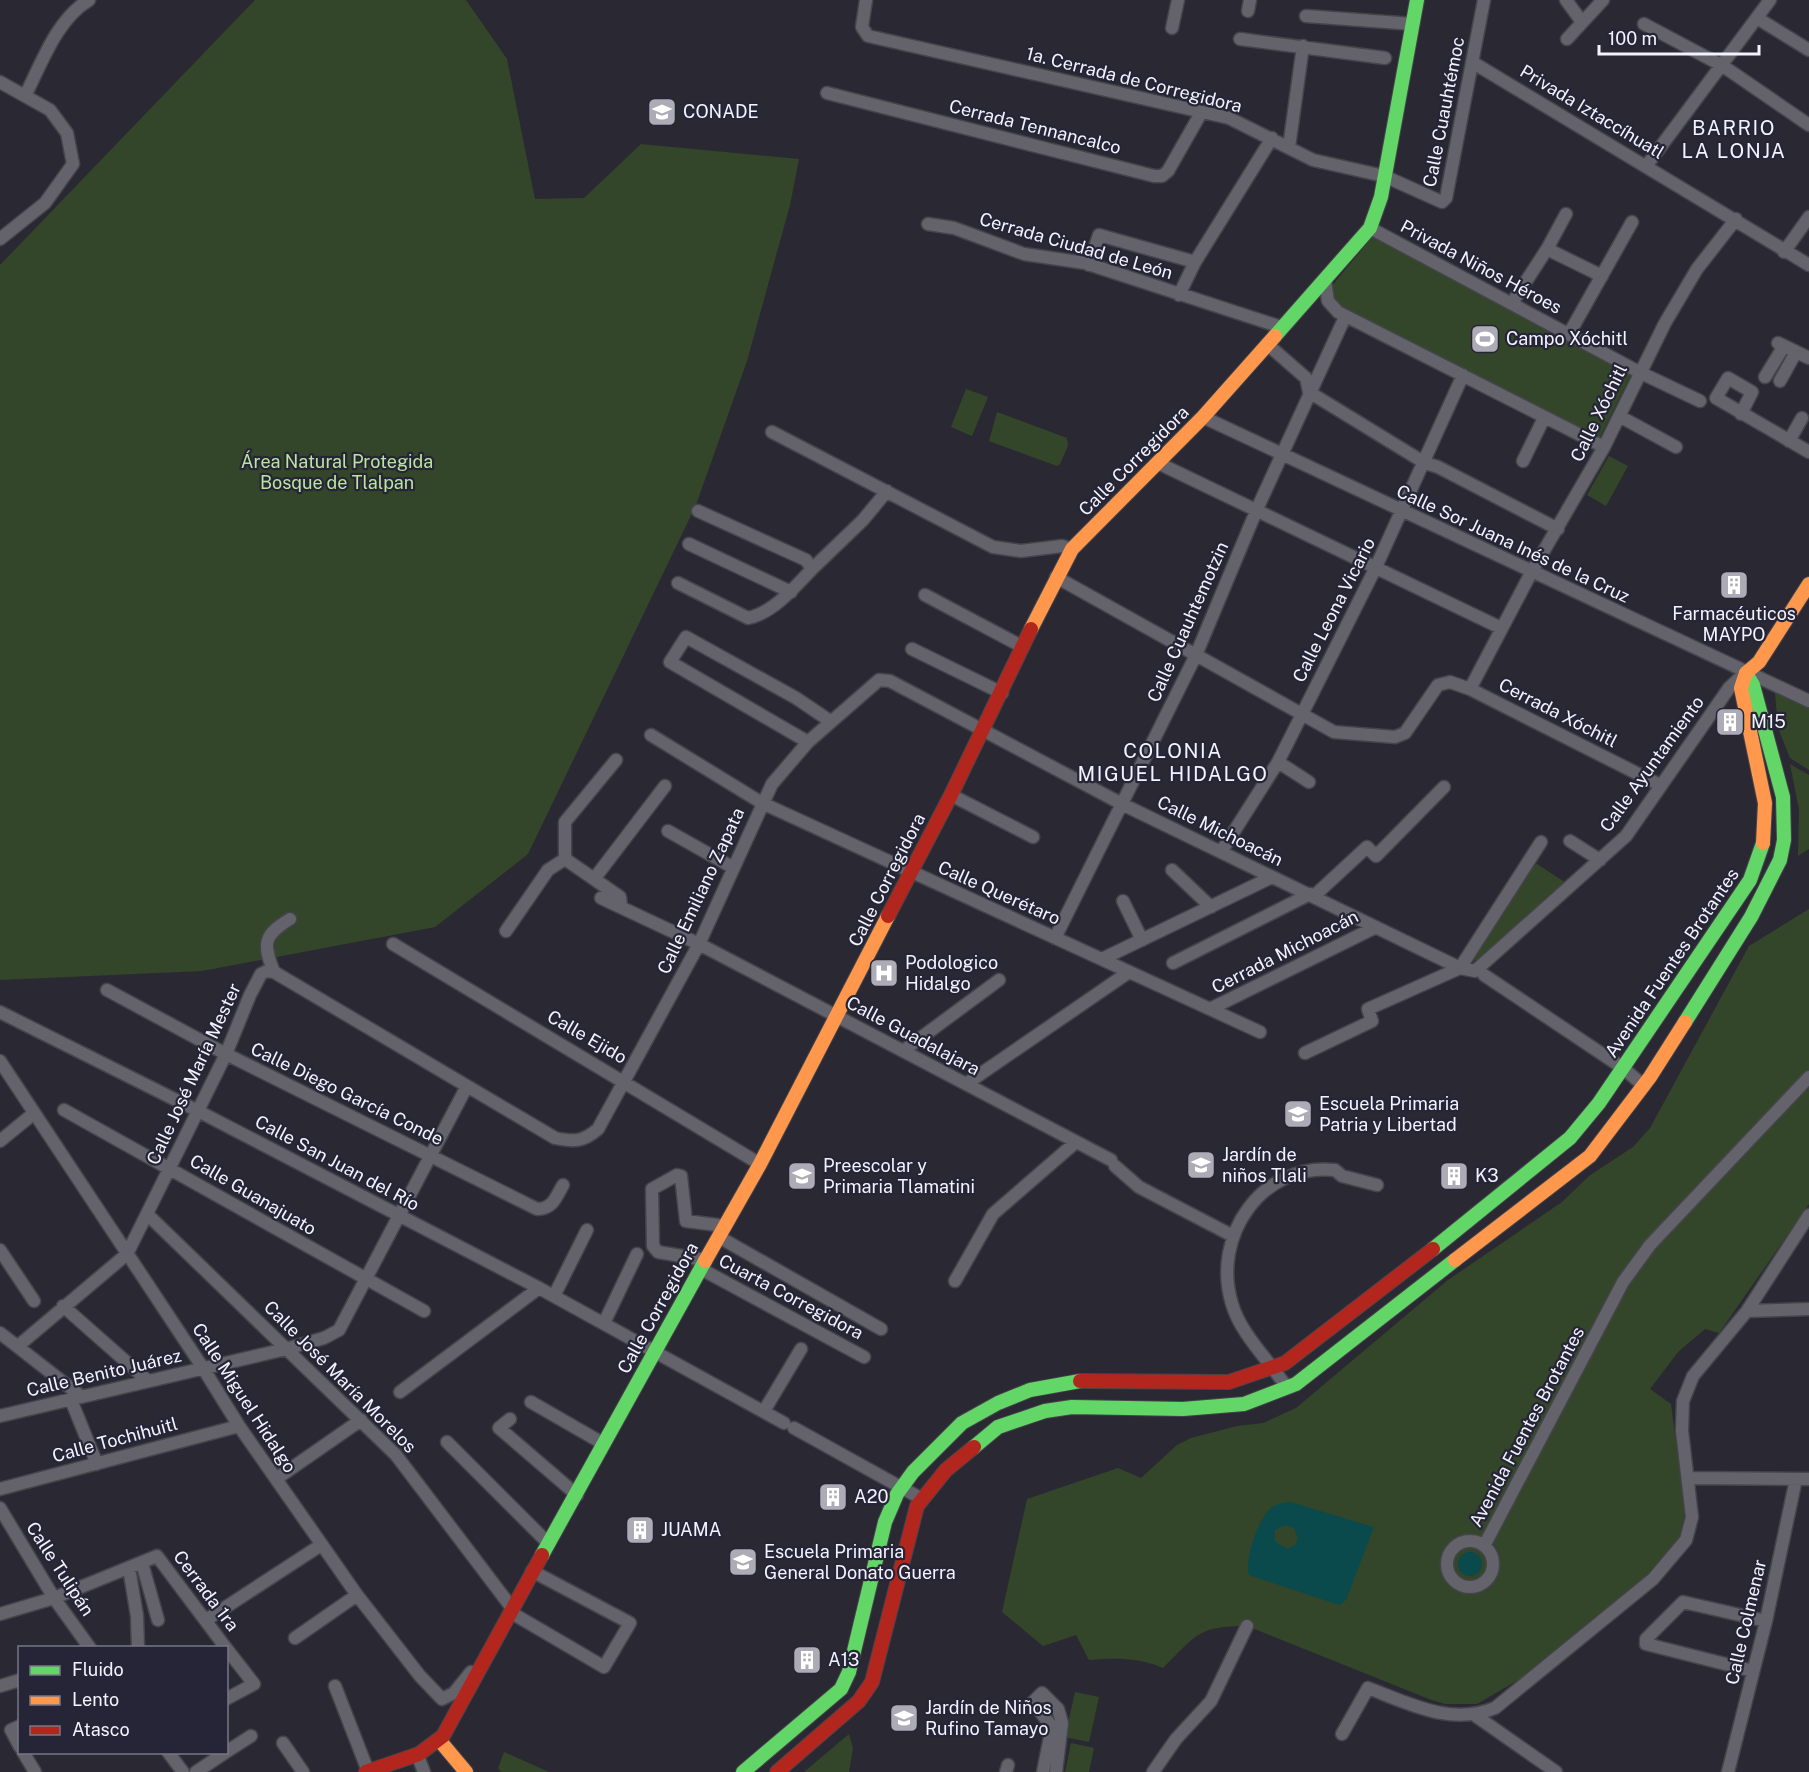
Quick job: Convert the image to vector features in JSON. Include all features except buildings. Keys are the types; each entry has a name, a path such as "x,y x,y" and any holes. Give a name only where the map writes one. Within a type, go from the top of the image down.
{"street":[{"name":"1a. Cerrada de Corregidora","path":"866,0 862,27 868,36 1238,121 1326,164 1384,176"},
{"path":"1172,28 1178,0"},
{"name":"Calle Corregidora","path":"441,1741 532,1571 577,1495 655,1349 760,1164 951,795 1056,577 1072,549 1203,417 1370,228 1381,197 1417,0"},
{"name":"Calle Cuauhtémoc","path":"1384,176 1436,201 1442,202 1446,198 1484,0"},
{"path":"1566,0 1582,22"},
{"path":"1567,39 1603,0"},
{"path":"1647,165 1770,0"},
{"path":"26,94 52,42 82,2"},
{"path":"1306,16 1413,24"},
{"path":"1757,18 1809,50"},
{"path":"1644,24 1723,66 1809,125"},
{"path":"1240,39 1385,58"},
{"path":"1289,147 1303,46"},
{"name":"Privada Iztaccíhuatl","path":"1472,62 1647,165 1736,219 1784,252 1809,265"},
{"path":"0,82 26,94 50,110 67,133 73,164 45,203 0,238"},
{"name":"Cerrada Tennancalco","path":"827,93 1162,176 1168,171 1201,113"},
{"path":"1179,295 1195,262 1272,138"},
{"path":"1512,303 1547,249 1566,214"},
{"path":"1784,252 1809,216"},
{"name":"Calle Xóchitl","path":"1470,689 1531,573 1604,447 1639,372 1697,269 1736,219"},
{"path":"1569,334 1632,222"},
{"name":"Cerrada Ciudad de León","path":"928,224 954,228 1024,254 1089,265 1281,327"},
{"name":"Privada Niños Héroes","path":"1370,228 1639,372 1700,401"},
{"path":"1089,265 1099,235 1195,262"},
{"path":"1547,249 1602,276"},
{"path":"1325,280 1328,301 1345,316 1604,447"},
{"name":"Calle Cuauhtemotzin","path":"1055,938 1124,805 1196,655 1257,509 1345,316"},
{"path":"1267,344 1305,378 1309,392 1425,463 1438,467 1558,528"},
{"path":"1786,347 1809,358"},
{"path":"1765,377 1786,347"},
{"path":"1780,381 1786,347"},
{"name":"Calle Leona Vicario","path":"1221,852 1278,762 1375,569 1463,375"},
{"path":"1741,414 1809,452"},
{"path":"1618,416 1676,447"},
{"name":"Calle Sor Juana Inés de la Cruz","path":"1203,417 1531,573 1809,700"},
{"path":"1523,461 1544,418"},
{"path":"1789,441 1802,418"},
{"path":"772,432 993,547 1021,551 1062,546 1072,549"},
{"path":"1158,463 1502,628"},
{"path":"678,583 748,618 757,616 791,591 863,520 887,491"},
{"path":"698,511 806,560 812,569"},
{"path":"689,544 791,591"},
{"path":"1056,577 1301,715"},
{"name":"Calle Ayuntamiento","path":"1480,973 1626,836 1729,688 1759,662 1809,584"},
{"path":"925,595 1023,646"},
{"path":"808,742 670,662 686,637 796,698 830,721"},
{"path":"912,649 1002,693"},
{"name":"Avenida Fuentes Brotantes","path":"743,1772 841,1689 849,1672 885,1522 902,1487 928,1456 962,1423 998,1403 1030,1390 1075,1381 1229,1382 1275,1369 1327,1332 1551,1156 1586,1121 1744,889 1760,859 1767,822 1742,698 1741,688 1746,673"},
{"name":"Avenida Fuentes Brotantes","path":"777,1772 859,1701 872,1682 913,1517 922,1499 961,1455 998,1427 1021,1418 1072,1407 1215,1407 1244,1404 1287,1388 1395,1309 1590,1156 1644,1086 1761,900 1780,860 1784,840 1785,811 1753,685 1746,673"},
{"name":"Calle Michoacán","path":"890,681 1124,805 1460,968 1480,973 1623,1068 1644,1086"},
{"name":"Calle Emiliano Zapata","path":"466,1088 555,1138 573,1142 586,1138 598,1129 699,944 732,867 772,784 808,742 830,721 875,682 890,681"},
{"name":"Cerrada Xóchitl","path":"1301,715 1334,732 1347,735 1395,737 1405,733 1438,685 1450,682 1470,689 1660,785"},
{"name":"Calle Querétaro","path":"651,735 725,783 762,803 1260,1032"},
{"path":"566,859 565,822 616,760"},
{"path":"1278,762 1309,782"},
{"path":"594,879 665,786"},
{"path":"1173,963 1312,895 1367,847 1376,856 1444,787"},
{"path":"951,795 1033,837"},
{"path":"668,831 732,867"},
{"path":"1570,841 1600,860"},
{"path":"1305,1053 1372,1021 1368,1009 1460,968 1541,842"},
{"path":"566,859 620,897 621,907"},
{"path":"506,931 548,870 566,859"},
{"path":"1172,870 1211,907"},
{"path":"1102,959 1272,877"},
{"path":"1744,889 1761,900"},
{"name":"Calle Guadalajara","path":"601,898 699,944 1077,1142 1113,1163 1139,1187 1233,1236"},
{"path":"1122,901 1142,940"},
{"path":"290,919 273,930 267,938 268,958 274,972 466,1088"},
{"name":"Cerrada Michoacán","path":"1210,1009 1376,927"},
{"name":"Calle Ejido","path":"393,944 625,1080 760,1164"},
{"name":"Calle José María Mester","path":"18,1346 127,1254 226,1054 261,974 267,971 274,972"},
{"path":"966,1084 1129,972"},
{"path":"903,1051 999,980"},
{"name":"Calle Diego García Conde","path":"107,990 226,1054 537,1209 545,1209 553,1204 563,1185"},
{"name":"Calle San Juan del Río","path":"0,1012 198,1111 655,1349 922,1499"},
{"name":"Calle Miguel Hidalgo","path":"0,1060 33,1114 203,1368 238,1426 357,1595 420,1676 442,1699 448,1698 470,1672 483,1665"},
{"name":"Avenida Fuentes Brotantes","path":"1484,1546 1623,1282 1650,1245 1809,1077"},
{"name":"Calle Benito Juárez","path":"6,1414 286,1349 324,1338 339,1330 466,1088"},
{"name":"Calle Guanajuato","path":"64,1110 424,1311"},
{"path":"0,1141 33,1114"},
{"path":"956,1281 993,1214 1077,1142"},
{"path":"1287,1388 1245,1329 1232,1305 1228,1266 1233,1236 1258,1197 1292,1173 1311,1169 1335,1170 1342,1176 1377,1185"},
{"name":"Cuarta Corregidora","path":"722,1232 686,1221 681,1176 677,1175 652,1189 653,1246 658,1252 703,1264 864,1357"},
{"name":"Calle José María Morelos","path":"148,1215 396,1455 511,1610"},
{"path":"1342,1734 1368,1688 1438,1713 1476,1716 1495,1708 1653,1580 1686,1540 1692,1517 1682,1431 1683,1401 1693,1376 1747,1311 1809,1215"},
{"path":"554,1296 586,1230"},
{"path":"722,1232 880,1329"},
{"path":"0,1250 34,1301"},
{"path":"604,1323 637,1254"},
{"path":"400,1392 539,1288"},
{"path":"63,1306 148,1381"},
{"path":"1747,1311 1809,1310"},
{"path":"0,1333 18,1346 76,1398 97,1464"},
{"path":"764,1411 801,1349"},
{"path":"531,1402 604,1444"},
{"path":"0,1405 6,1414"},
{"path":"510,1419 500,1428 577,1495"},
{"path":"276,1479 361,1420"},
{"name":"Calle Tochihuitl","path":"0,1489 238,1426"},
{"path":"447,1442 548,1543"},
{"path":"1689,1478 1809,1479"},
{"name":"Calle Colmenar","path":"1728,1772 1766,1621 1796,1479"},
{"name":"Calle Tulipán","path":"0,1508 54,1598 89,1646"},
{"path":"206,1620 321,1545"},
{"name":"Cerrada 1ra","path":"142,1563 157,1557 225,1646"},
{"path":"0,1614 54,1598 142,1563 158,1620"},
{"path":"129,1568 137,1616 138,1646"},
{"path":"511,1610 604,1667 630,1623 532,1571"},
{"path":"295,1638 357,1595"},
{"path":"1753,1671 1645,1642 1683,1602 1766,1621"},
{"path":"1153,1772 1176,1739 1211,1701 1247,1626"},
{"name":"Cerrada 1ra","path":"228,1651 254,1684 228,1698"},
{"path":"0,1686 18,1681"},
{"path":"335,1686 367,1772 417,1755 441,1741 466,1772"},
{"path":"1043,1772 1052,1727 1048,1719 1033,1709 1042,1693 1058,1709 1062,1723 1056,1772"},
{"path":"1476,1716 1556,1772"},
{"path":"18,1727 11,1730 11,1734 18,1744"},
{"path":"228,1751 251,1736"},
{"path":"283,1743 303,1772"},
{"path":"24,1754 35,1772"},
{"path":"170,1754 183,1772"},
{"path":"196,1772 223,1754"},
{"path":"417,1755 424,1772"},
{"path":"757,1760 766,1772"}],"green space":[{"name":"Área Natural Protegida Bosque de Tlalpan","path":"255,0 466,0 507,59 535,199 584,198 641,144 799,159 790,205 747,361 696,505 528,854 435,927 202,971 0,980 0,265"},
{"name":"Campo Xóchitl","path":"1373,236 1632,373 1598,441 1337,304 1331,287"},
{"path":"966,389 988,397 972,436 951,427"},
{"path":"997,412 1067,438 1068,446 1060,464 1057,466 989,441"},
{"path":"1609,456 1628,466 1606,506 1587,495"},
{"path":"1775,693 1809,708 1809,770 1790,758 1778,728"},
{"path":"1790,764 1809,775 1809,849 1798,856 1799,810"},
{"path":"1537,864 1566,883 1483,959 1472,961 1530,868"},
{"path":"1809,909 1809,1204 1719,1333 1705,1329 1678,1352 1650,1389 1671,1404 1685,1514 1679,1538 1645,1577 1533,1671 1477,1704 1445,1704 1429,1699 1247,1626 1218,1628 1199,1635 1163,1668 1126,1659 1089,1660 1076,1635 1043,1646 1002,1612 1027,1499 1118,1468 1141,1478 1177,1445 1191,1438 1237,1426 1263,1423 1296,1408 1448,1280 1562,1202 1589,1176 1633,1147 1650,1128 1749,946"},
{"path":"1075,1692 1099,1697 1089,1742 1065,1737"},
{"path":"849,1734 853,1748 849,1772 804,1772"},
{"path":"1071,1743 1094,1748 1089,1772 1065,1772"},
{"path":"504,1752 549,1772 501,1772 498,1768"}],"shaded area":[{"path":"1290,1502 1374,1527 1346,1600 1339,1605 1249,1575 1248,1561 1252,1542 1260,1524 1270,1509 1278,1504","holes":["1286,1525 1294,1528 1298,1538 1295,1545 1287,1549 1275,1541 1275,1530"]},
{"path":"1470,1552 1478,1556 1482,1564 1478,1572 1470,1576 1462,1572 1458,1564 1462,1556"}],"traffic: fast":[{"path":"1275,336 1370,228 1381,197 1417,0"},
{"path":"1685,1022 1751,917 1780,860 1784,840 1783,797 1753,685 1746,673"},
{"path":"1433,1249 1570,1138 1599,1103 1750,880 1763,843"},
{"path":"974,1447 998,1427 1045,1411 1072,1407 1183,1409 1244,1404 1296,1384 1455,1260"},
{"path":"542,1555 705,1261"},
{"path":"743,1772 841,1689 849,1672 885,1522 897,1494 913,1472 962,1423 998,1403 1030,1390 1080,1381"}],"traffic: slow":[{"path":"1031,629 1072,549 1203,417 1275,336"},
{"path":"1763,843 1765,803 1741,688 1746,673 1759,662 1809,584"},
{"path":"705,1261 760,1164 888,916"},
{"path":"1455,1260 1590,1156 1650,1077 1685,1022"},
{"path":"440,1741 466,1772"}],"traffic: jam":[{"path":"888,916 951,795 1031,629"},
{"path":"1080,1381 1229,1382 1285,1363 1433,1249"},
{"path":"777,1772 859,1701 872,1682 917,1506 946,1470 974,1447"},
{"path":"366,1772 419,1754 443,1736 542,1555"}],"place":[{"name":"CONADE","path":"662,112"},
{"name":"Campo Xóchitl","path":"1485,339"},
{"name":"Farmacéuticos MAYPO","path":"1734,585"},
{"name":"M15","path":"1730,722"},
{"name":"Podologico Hidalgo","path":"884,973"},
{"name":"Escuela Primaria Patria y Libertad","path":"1298,1114"},
{"name":"Jardín de niños Tlali","path":"1201,1165"},
{"name":"Preescolar y Primaria Tlamatini","path":"802,1176"},
{"name":"K3","path":"1454,1176"},
{"name":"A20","path":"833,1497"},
{"name":"JUAMA","path":"640,1530"},
{"name":"Escuela Primaria General Donato Guerra","path":"743,1562"},
{"name":"A13","path":"807,1660"},
{"name":"Jardín de Niños Rufino Tamayo","path":"904,1718"}],"district":[{"name":"BARRIO LA LONJA","path":"1734,140"},
{"name":"COLONIA MIGUEL HIDALGO","path":"1173,762"}]}
